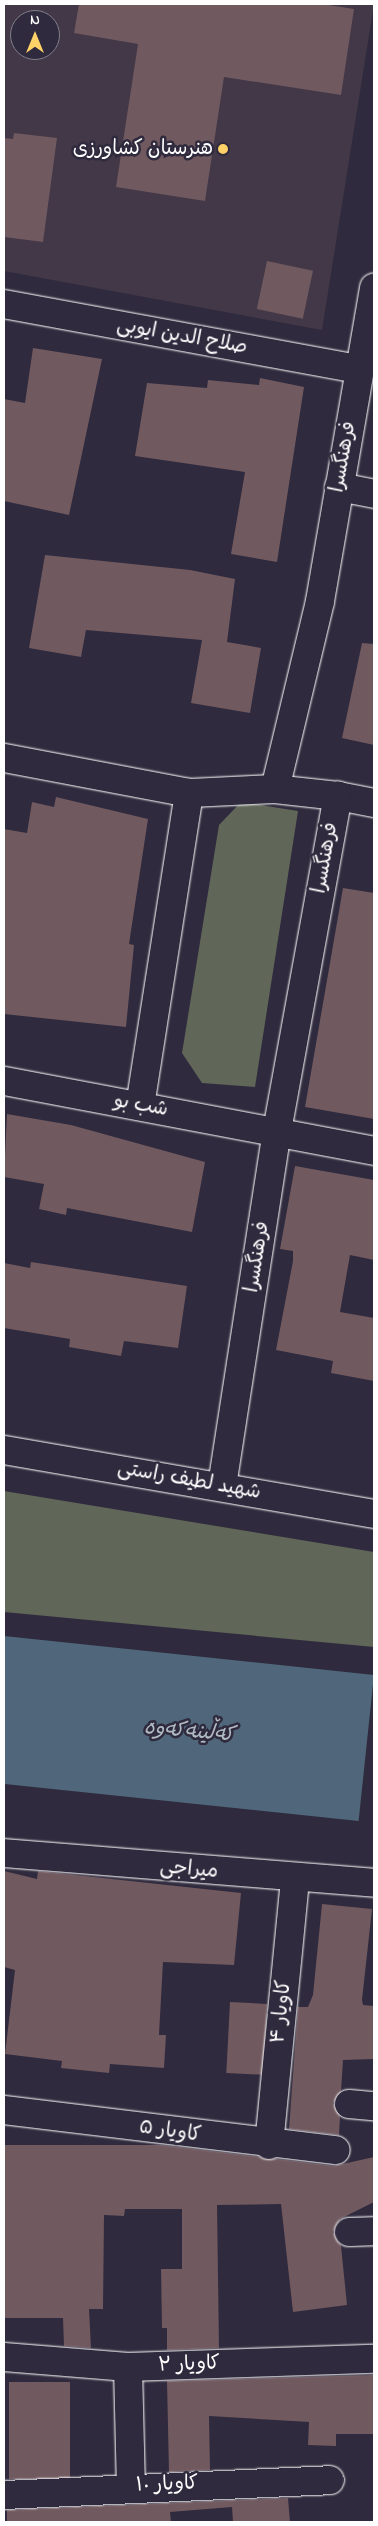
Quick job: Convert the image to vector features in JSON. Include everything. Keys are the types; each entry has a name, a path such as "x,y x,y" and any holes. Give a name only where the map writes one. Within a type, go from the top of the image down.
{"street":[{"name":"فرهنگسرا","path":"222,1486 278,1131 338,796 275,789 320,602 374,288"},
{"name":"صلاح الدین ایوبی","path":"4,304 359,369"},
{"path":"340,487 374,494"},
{"path":"4,758 189,793 275,789"},
{"path":"140,1106 189,793"},
{"path":"338,796 374,804"},
{"name":"شب بو","path":"4,1081 278,1131 374,1152"},
{"name":"شهید لطیف راستی","path":"4,1450 222,1486 374,1514"},
{"name":"میراجی","path":"4,1853 295,1879 374,1883"},
{"name":"کاویار ۴","path":"268,2145 295,1879"},
{"name":"کاویار ۵","path":"4,2110 268,2145 336,2150"},
{"name":"کاویار ۲","path":"4,2357 128,2367 374,2359"},
{"path":"128,2367 131,2486"},
{"name":"کاویار ۱۰","path":"4,2495 131,2486 330,2480"}],"shaded area":[{"name":"هنرستان کشاورزی","path":"4,4 374,4 322,330 4,271"}],"green space":[{"path":"241,802 298,811 255,1087 202,1083 182,1053 219,825"},
{"path":"4,1491 374,1552 374,1647 4,1612"}],"water":[{"name":"کەڵینەکەوە","path":"4,1636 374,1675 359,1821 4,1784"}],"building":[{"path":"79,4 322,4 354,9 341,95 224,77 205,201 116,187 138,44 74,33"},
{"path":"14,133 57,138 43,242 4,237 4,138 13,139"},
{"path":"267,261 313,271 303,319 257,309"},
{"path":"33,348 102,359 69,515 4,501 4,399 25,403"},
{"path":"260,378 304,387 277,562 231,554 245,472 135,456 147,383 207,388 208,380 259,385"},
{"path":"45,555 190,570 235,579 227,642 261,648 250,713 191,703 202,640 86,630 81,657 29,648"},
{"path":"362,643 374,644 374,745 342,738"},
{"path":"56,797 148,819 129,944 134,945 126,1027 4,1014 4,829 27,833 32,802 54,807"},
{"path":"343,888 374,893 374,1119 305,1107"},
{"path":"7,1114 71,1125 205,1162 192,1232 67,1208 66,1215 39,1209 44,1184 4,1177"},
{"path":"295,1166 374,1180 374,1260 350,1255 340,1312 374,1318 374,1381 331,1373 333,1361 276,1350 293,1261 293,1251 280,1249"},
{"path":"31,1262 187,1286 178,1348 124,1341 121,1356 69,1347 70,1339 4,1328 4,1263 30,1268"},
{"path":"4,1871 37,1879 38,1871 241,1893 234,1965 163,1962 159,2035 166,2035 164,2068 110,2064 109,2073 61,2068 62,2061 5,2054 15,1970 4,1967"},
{"path":"322,1904 372,1909 362,2000 363,2005 374,2006 374,2059 343,2060 341,2091 333,2103 340,2117 339,2135 289,2129 298,2007 308,2007 313,1995"},
{"path":"230,2002 267,2004 263,2075 226,2073"},
{"path":"4,2145 161,2145 334,2166 374,2157 374,2202 340,2219 333,2232 341,2246 347,2305 293,2312 281,2204 217,2205 219,2348 167,2350 167,2328 162,2328 161,2269 182,2269 182,2209 125,2209 124,2216 104,2215 103,2309 89,2309 91,2348 64,2346 63,2318 4,2318"},
{"path":"374,2375 374,2434 336,2434 336,2446 308,2445 309,2422 209,2416 210,2470 169,2472 167,2381"},
{"path":"9,2382 70,2382 70,2479 9,2479"},
{"path":"288,2498 290,2522 233,2522 232,2507 170,2512 171,2522 7,2522 7,2510"}],"place":[{"name":"هنرستان کشاورزی","path":"223,149"}]}
